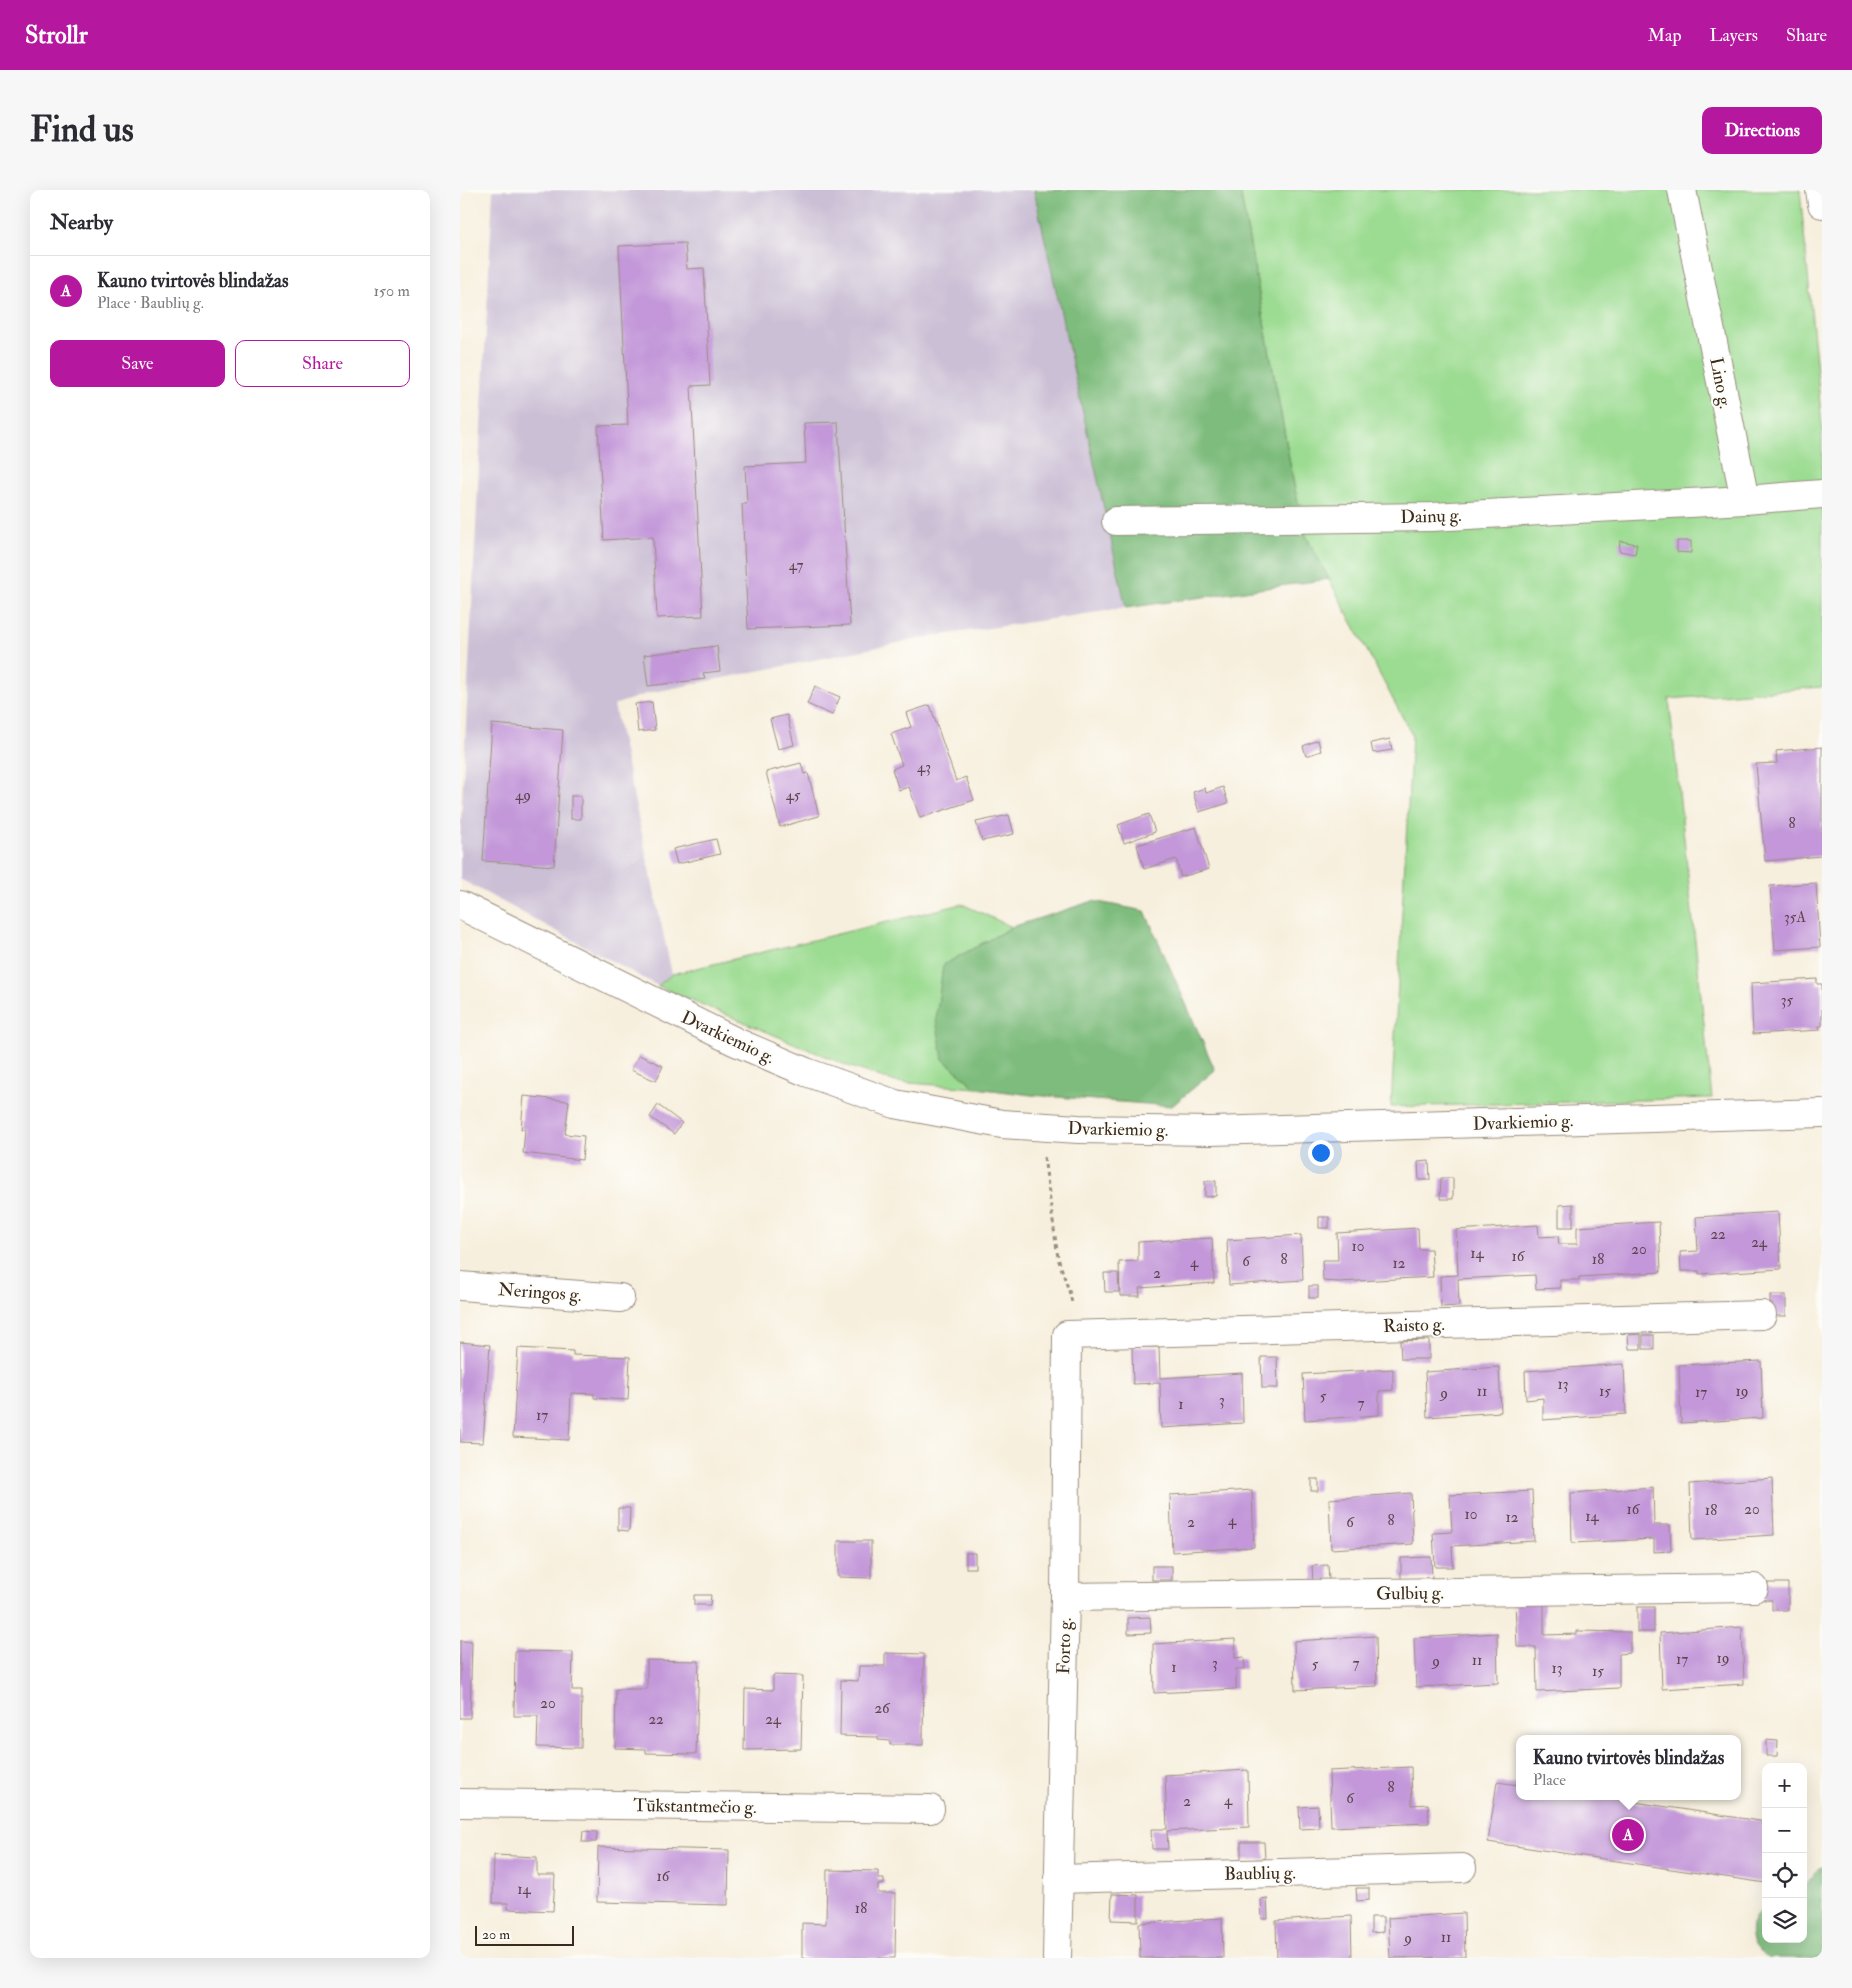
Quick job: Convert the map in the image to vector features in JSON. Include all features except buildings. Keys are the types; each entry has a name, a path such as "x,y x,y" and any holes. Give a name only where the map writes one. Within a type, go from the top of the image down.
{"street":[{"name":"Lino g.","path":"1682,190 1745,500"},
{"path":"1820,190 1822,204"},
{"path":"1745,500 1822,494"},
{"name":"Dainų g.","path":"1116,521 1432,517 1745,500"},
{"name":"Dvarkiemio g.","path":"460,905 736,1042 806,1072 895,1104 1002,1124 1039,1127 1211,1131 1822,1113"},
{"name":"Neringos g.","path":"460,1286 620,1298"},
{"name":"Raisto g.","path":"1070,1323 1762,1315"},
{"name":"Forto g.","path":"1057,1958 1066,1597 1070,1323"},
{"name":"Gulbių g.","path":"1066,1597 1754,1588"},
{"name":"Tūkstantmečio g.","path":"460,1803 930,1810"},
{"name":"Baublių g.","path":"1058,1879 1462,1868"}],"path":[{"path":"1039,1127 1058,1258 1071,1297 1070,1323"}],"shaded area":[{"path":"493,190 1034,190 1126,608 928,637 649,693 614,705 672,974 658,986 460,879 460,841"}],"green space":[{"path":"1034,190 1240,190 1294,485 1306,536 1329,579 1126,608"},
{"path":"1240,190 1800,190 1822,425 1822,687 1669,699 1712,1098 1391,1107 1412,735 1306,536 1294,485"},
{"path":"1093,901 1145,911 1215,1070 1172,1106 1031,1095 976,1088 943,1059 936,1019 943,965 1012,927"},
{"path":"962,904 1012,927 943,966 943,1059 976,1088 896,1082 848,1066 658,986 672,974"},
{"path":"1822,1866 1822,1958 1767,1958 1756,1947 1752,1938 1752,1927 1755,1918 1762,1911 1762,1943 1807,1943 1807,1884"}],"place":[{"name":"Kauno tvirtovės blindažas","path":"1628,1835"}]}
